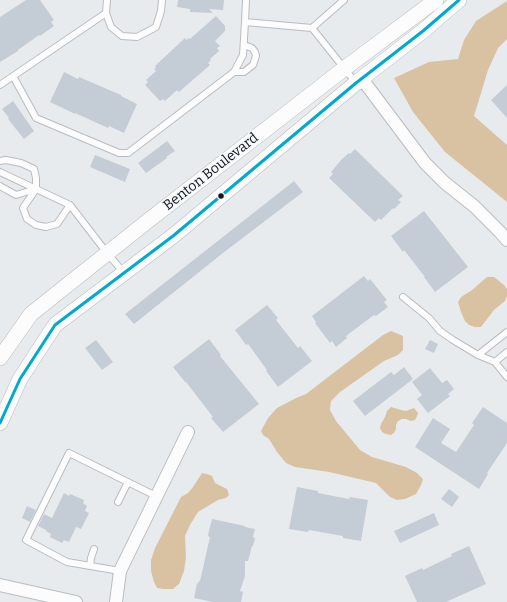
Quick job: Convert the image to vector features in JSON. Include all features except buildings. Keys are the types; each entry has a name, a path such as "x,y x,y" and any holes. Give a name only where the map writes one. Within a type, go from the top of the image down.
{"street":[{"name":"Benton Boulevard","path":"0,358 31,314 345,68 436,0"},
{"name":"Benton Boulevard","path":"0,422 20,379 55,325 173,236 459,0"},
{"path":"359,81 426,163 445,183 474,206 507,240"},
{"path":"116,602 120,571 188,432"},
{"path":"0,585 76,602"}],"lane":[{"path":"107,0 106,13 111,26 122,36 137,37 156,27 161,11 162,0"},
{"path":"13,76 36,118 119,153 128,153 234,72 243,55 246,0"},
{"path":"312,28 344,0"},
{"path":"0,85 106,13"},
{"path":"245,22 312,28 345,68 359,81"},
{"path":"234,72 244,72 253,65 256,56 255,52 252,48 244,45"},
{"path":"0,161 6,160 21,163 34,169 36,189 24,208 27,219 36,225 46,227 57,224 70,205"},
{"path":"0,172 70,205 124,273"},
{"path":"0,186 16,195 36,189"},
{"path":"403,297 429,318 440,331 478,355 494,362 507,377"},
{"path":"478,355 507,332"},
{"path":"494,362 507,352"},
{"path":"120,571 67,562 26,540 69,453 156,496"},
{"path":"118,502 128,482"},
{"path":"90,566 94,549"}],"shaded area":[{"path":"507,1 507,39 498,48 488,70 474,116 507,145 507,202 445,152 413,112 394,78 429,62 458,59 464,40 476,21"},
{"path":"487,277 494,277 504,285 507,289 507,296 505,301 494,310 481,327 475,327 469,325 465,321 458,302 461,297"},
{"path":"391,331 403,336 403,350 398,355 384,361 340,392 331,401 330,410 336,421 360,450 372,457 406,467 417,473 423,479 416,494 405,499 397,500 390,497 376,483 329,472 295,467 286,463 269,439 263,435 261,431 268,418 277,408 306,394 383,335"},
{"path":"391,407 406,411 414,408 418,413 415,420 411,421 402,419 398,421 394,433 391,435 382,432 380,428 387,411"},
{"path":"202,473 212,476 215,483 227,489 229,495 198,512 190,525 185,536 186,558 184,571 179,584 173,589 157,588 151,571 151,560 155,548 181,497 188,493"}],"transit line":[{"path":"0,423 20,379 55,325 173,236 356,83 423,31 459,0"}]}
